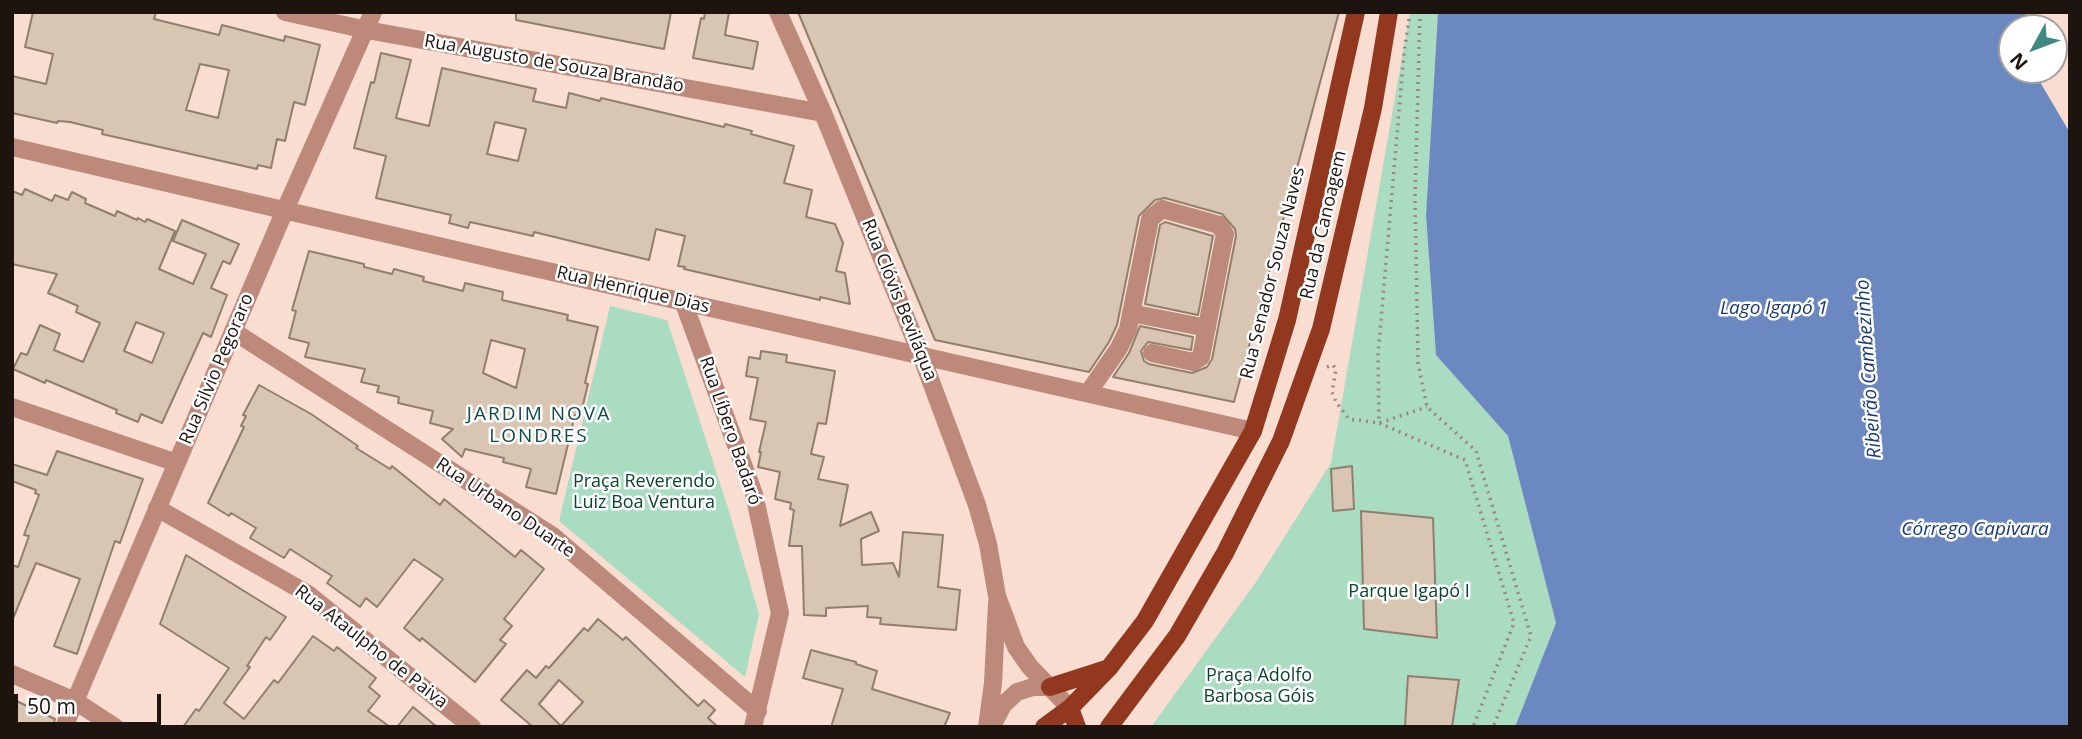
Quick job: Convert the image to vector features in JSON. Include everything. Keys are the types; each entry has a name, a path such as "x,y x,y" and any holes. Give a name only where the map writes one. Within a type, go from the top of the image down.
{"main road":[{"name":"Rua Senador Souza Naves","path":"1044,727 1070,708 1109,668 1145,621 1253,431 1287,320 1356,12"},
{"name":"Rua da Canoagem","path":"1109,727 1177,636 1226,553 1281,441 1321,329 1373,108 1389,12"},
{"path":"1050,687 1109,668"},
{"path":"1070,708 1076,727"}],"street":[{"name":"Rua Augusto de Souza Brandão","path":"285,12 367,30 824,113"},
{"name":"Rua Silvio Pegoraro","path":"64,727 285,210 373,12"},
{"name":"Rua Clóvis Beviláqua","path":"778,12 824,113 921,355 977,505 989,544 998,596 1016,647 1030,667 1070,708"},
{"name":"Rua Henrique Dias","path":"12,147 1253,431"},
{"path":"1088,393 1119,348 1128,329 1150,219 1163,209 1219,225 1225,234 1201,357 1198,361 1152,354"},
{"name":"Rua Líbero Badaró","path":"683,301 754,494 780,613 755,719"},
{"path":"1131,313 1207,328"},
{"name":"Rua Urbano Duarte","path":"233,331 553,536 755,719"},
{"path":"12,407 177,463"},
{"name":"Rua Ataulpho de Paiva","path":"157,508 308,594 472,727"},
{"name":"Rua Clóvis Beviláqua","path":"989,727 998,596"},
{"path":"12,674 75,701 115,727"},
{"path":"989,727 1003,705 1017,692 1033,687 1050,687"}],"path":[{"path":"1379,423 1378,355 1404,53 1410,12"},
{"path":"1420,12 1415,197 1418,363 1427,407 1476,452 1531,636 1493,727"},
{"path":"1324,375 1329,365 1336,369 1332,392 1349,419 1379,423 1465,460 1514,623 1473,727"},
{"path":"1379,423 1427,407"}],"green space":[{"name":"Parque Igapó I","path":"1410,12 1438,12 1426,215 1436,355 1508,436 1556,623 1515,727 1151,727 1256,582 1331,463"},
{"name":"Praça Reverendo Luiz Boa Ventura","path":"610,306 667,320 759,614 745,677 559,521"}],"water":[{"name":"Lago Igapó 1","path":"1438,12 2027,12 1998,14 1998,84 2041,84 2070,133 2070,727 1515,727 1556,623 1508,436 1436,355 1426,215"}],"building":[{"path":"33,12 156,12 154,19 219,35 222,25 284,41 285,36 320,45 305,105 294,102 285,141 277,139 271,168 258,165 257,169 102,134 103,130 70,122 57,123 12,113 12,76 46,84 53,54 25,47","holes":["200,64 229,70 218,118 186,110"]},
{"path":"516,12 671,12 664,49 516,20"},
{"path":"705,12 729,12 725,35 758,42 753,69 693,58 701,18 704,19"},
{"path":"798,12 1339,12 1234,402 1113,377 1129,353 1140,326 1193,337 1191,350 1148,342 1141,351 1144,361 1149,364 1192,373 1207,367 1212,359 1236,236 1235,229 1222,214 1165,198 1155,200 1139,216 1117,325 1089,372 935,340"},
{"path":"381,53 411,60 396,118 429,126 442,68 536,89 533,101 566,108 569,93 600,101 601,98 724,127 725,124 794,146 784,183 812,190 806,217 835,224 843,243 836,271 845,273 850,304 820,297 820,300 684,269 685,267 678,266 685,236 656,229 649,260 534,232 533,236 470,222 468,228 449,223 451,215 376,198 386,156 354,148 371,82 374,83","holes":["495,122 526,129 518,161 487,154"]},
{"path":"25,189 52,201 55,195 68,200 72,192 86,199 85,203 115,216 117,211 137,220 138,218 145,222 147,219 175,231 159,269 193,284 206,254 173,241 182,220 239,244 230,264 223,261 211,288 227,295 211,337 203,333 162,423 141,414 138,422 116,413 117,410 13,369 21,353 27,355 40,325 60,334 54,350 83,362 100,323 76,312 78,306 48,293 57,274 12,264 12,191 22,195","holes":["136,322 164,333 152,363 124,351"]},
{"path":"1165,222 1213,236 1198,315 1145,304 1160,225"},
{"path":"309,251 364,264 364,267 392,274 394,269 424,277 423,281 463,291 465,283 503,292 502,300 568,315 567,320 598,327 580,417 575,415 556,494 526,487 531,469 503,462 504,458 465,449 462,457 442,439 453,429 430,423 433,411 398,403 399,397 377,392 379,386 361,382 365,369 305,357 309,343 289,338 296,311 292,310","holes":["491,340 525,349 516,388 483,373"]},
{"path":"761,351 787,355 786,362 835,371 826,424 818,423 811,454 824,457 818,479 848,485 840,526 871,512 879,531 861,539 862,565 893,563 899,577 903,532 943,535 938,587 960,590 956,630 880,624 881,618 867,617 868,606 826,608 826,616 804,615 802,546 789,546 794,510 790,509 791,503 775,499 780,472 758,467 766,422 750,419 758,378 746,376 749,357 760,359"},
{"path":"259,385 311,414 358,446 356,448 390,469 392,466 440,505 444,499 515,557 521,550 544,569 504,619 512,626 500,640 506,644 475,682 422,638 420,641 404,628 443,579 414,559 377,607 366,598 360,607 327,583 332,576 290,549 284,558 250,538 256,528 208,503 244,427 241,426 246,416 243,415"},
{"path":"57,451 143,479 120,543 115,541 77,654 54,646 80,579 36,563 12,621 12,565 18,567 29,536 24,535 39,495 35,493 36,490 12,481 12,464 47,475"},
{"path":"1352,466 1354,509 1333,511 1331,469"},
{"path":"1361,511 1433,518 1437,638 1364,629"},
{"path":"186,555 286,617 270,640 266,637 247,666 250,667 224,703 244,719 274,680 278,683 313,636 334,651 337,647 376,678 369,687 380,696 368,711 390,727 183,727 196,709 199,711 229,668 160,624"},
{"path":"598,619 623,640 626,637 698,706 704,700 715,710 708,718 718,727 533,727 501,700 527,670 536,678 546,666 549,668 584,628 588,631","holes":["559,680 583,702 561,726 539,704"]},
{"path":"811,650 856,662 877,671 872,689 950,713 944,727 831,727 843,689 803,678"},
{"path":"1408,676 1459,680 1452,727 1405,727"},
{"path":"12,699 55,719 53,727 12,727"},
{"path":"413,707 437,727 397,727"}],"district":[{"name":"JARDIM NOVA LONDRES","path":"539,426"}],"water label":[{"name":"Ribeirão Cambezinho","path":"1869,369"},
{"name":"Córrego Capivara","path":"1975,530"}],"park label":[{"name":"Praça Adolfo Barbosa Góis","path":"1259,686"}]}
